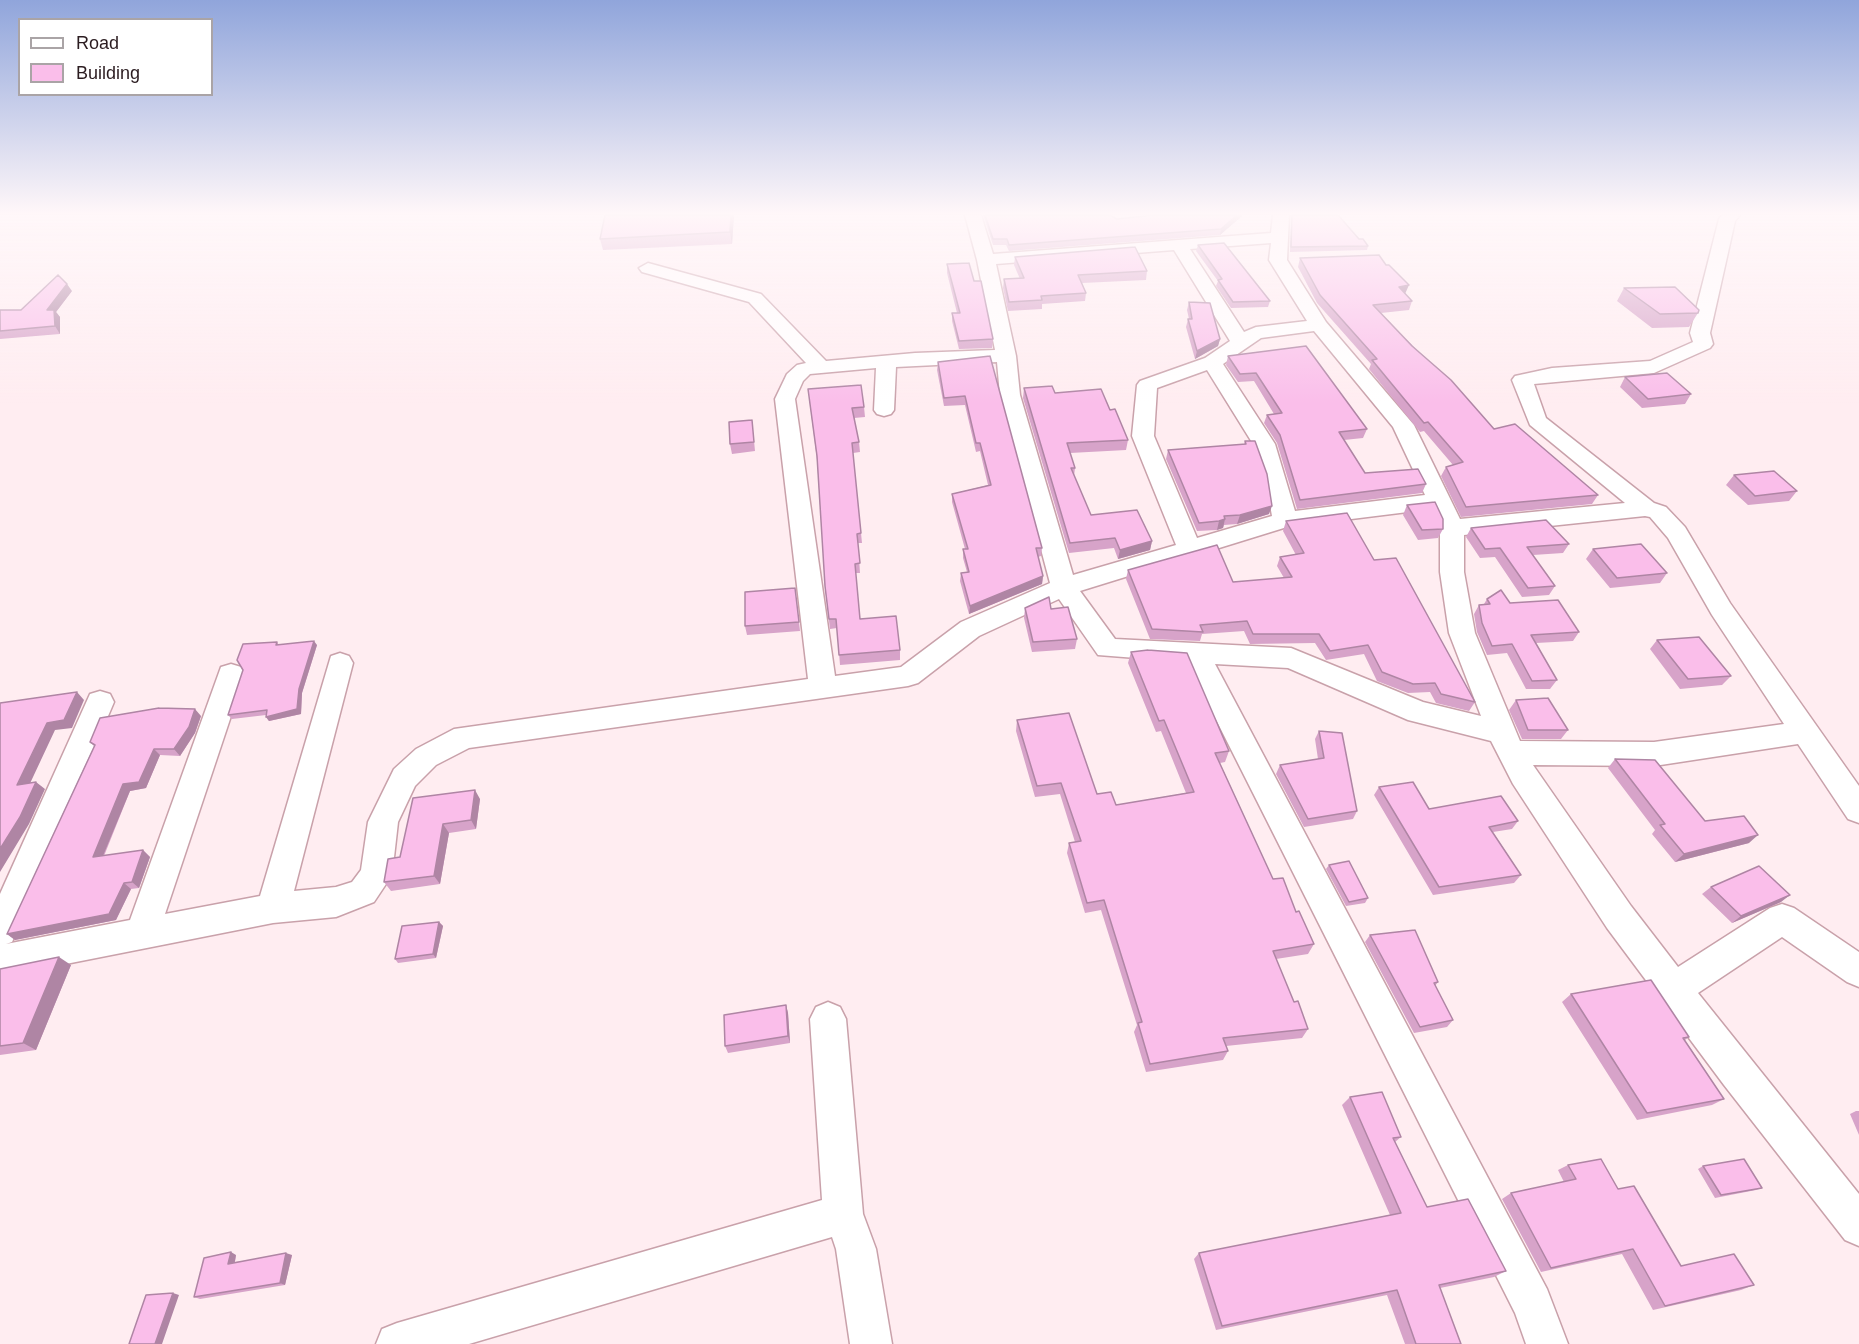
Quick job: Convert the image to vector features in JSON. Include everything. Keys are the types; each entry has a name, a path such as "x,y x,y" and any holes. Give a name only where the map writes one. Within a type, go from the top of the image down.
{"street":[{"path":"683,278 755,298 822,368"},
{"path":"990,278 1006,356 1010,395 1064,587 1107,648 1291,658 1418,712 1506,743 1654,754 1805,732"},
{"path":"1200,278 1241,343"},
{"path":"1299,278 1319,325 1403,425 1452,528 1452,572 1462,633 1506,743 1523,775 1619,917 1859,1226"},
{"path":"1713,278 1700,333 1702,344 1654,367 1552,374 1522,380 1537,422 1646,508 1658,512 1677,533 1720,609 1859,810"},
{"path":"1189,548 1143,436 1147,385 1212,362 1256,333 1319,325"},
{"path":"823,689 785,399 794,378 804,369 1006,356"},
{"path":"884,410 886,362"},
{"path":"1212,362 1264,444 1277,482 1285,520"},
{"path":"0,961 273,908 336,902 363,892 376,875 383,822 404,778 426,757 464,737 823,689 908,675 970,629 1064,587 1285,520 1439,501"},
{"path":"1452,528 1646,508"},
{"path":"1196,653 1532,1304 1547,1344"},
{"path":"273,908 340,663"},
{"path":"142,934 231,674"},
{"path":"0,931 100,702"},
{"path":"1674,989 1782,919 1859,971"},
{"path":"828,1019 843,1214 856,1249 871,1344"},
{"path":"397,1344 843,1214"}],"building":[{"path":"55,278 61,278 67,284 47,310 54,310 55,326 0,331 0,310 21,310"},
{"path":"951,278 973,278 974,281 981,281 993,339 959,341 952,313 960,313"},
{"path":"1079,278 1086,293 1041,296 1042,300 1009,302 1004,279"},
{"path":"1252,278 1270,301 1233,302 1218,280"},
{"path":"1311,278 1402,278 1409,285 1399,287 1412,301 1373,305 1412,346 1451,380 1494,429 1515,424 1598,495 1466,507 1446,467 1463,462 1428,422 1424,423 1372,360 1377,359 1320,295"},
{"path":"1675,287 1699,310 1698,313 1660,314 1624,288"},
{"path":"1189,302 1210,303 1220,339 1197,351 1188,319 1192,319"},
{"path":"1306,346 1367,429 1339,432 1365,473 1418,469 1426,484 1300,500 1280,435 1267,415 1282,413 1256,373 1240,374 1228,356"},
{"path":"990,356 1042,548 1036,548 1043,576 970,606 961,573 969,572 963,549 968,549 952,494 991,485 980,443 976,443 965,396 944,398 938,362"},
{"path":"1667,373 1691,394 1648,399 1625,377"},
{"path":"861,385 864,407 852,408 859,442 852,443 861,533 857,534 860,563 855,564 860,619 896,616 900,650 839,655 836,619 829,619 825,586 817,456 808,389"},
{"path":"1052,386 1055,393 1101,389 1110,410 1115,409 1128,440 1067,443 1075,468 1071,468 1091,515 1137,510 1152,541 1120,550 1115,538 1070,543 1024,388"},
{"path":"752,420 754,442 730,444 729,422"},
{"path":"1245,441 1255,441 1267,474 1272,506 1240,515 1224,516 1225,519 1219,521 1199,523 1168,450 1246,444"},
{"path":"1774,471 1797,491 1755,496 1734,475"},
{"path":"1435,502 1443,519 1443,529 1422,530 1407,505"},
{"path":"1347,513 1374,560 1396,558 1475,702 1441,694 1435,683 1413,684 1382,672 1368,645 1330,651 1319,634 1253,634 1247,621 1200,625 1203,632 1152,629 1128,570 1217,545 1233,582 1292,577 1280,557 1304,553 1286,521"},
{"path":"1546,520 1569,544 1527,547 1555,586 1528,588 1500,548 1485,549 1471,528"},
{"path":"1641,544 1667,573 1617,578 1593,549"},
{"path":"795,588 799,622 745,626 745,592"},
{"path":"1501,590 1510,603 1558,600 1579,632 1531,635 1557,680 1532,681 1512,644 1492,646 1482,623 1479,605 1490,604 1487,599"},
{"path":"1049,597 1051,609 1068,607 1077,639 1033,642 1025,608"},
{"path":"1699,637 1731,676 1688,679 1657,640"},
{"path":"314,641 299,689 297,709 266,717 267,710 228,715 243,670 237,660 243,644 277,642 276,645"},
{"path":"1148,650 1187,653 1229,751 1215,753 1273,879 1283,878 1296,912 1299,911 1314,944 1273,951 1294,1002 1298,1001 1308,1029 1223,1038 1228,1051 1150,1064 1138,1023 1142,1022 1104,900 1087,903 1069,843 1081,841 1061,783 1037,786 1017,720 1069,713 1097,794 1111,792 1116,805 1194,792 1164,720 1159,721 1131,652"},
{"path":"77,692 64,720 47,723 17,785 36,782 20,817 0,849 0,703"},
{"path":"1548,698 1568,730 1528,730 1516,700"},
{"path":"159,708 195,709 189,727 174,749 154,749 139,782 123,784 93,857 143,850 132,882 124,883 109,914 7,934 95,745 90,742 100,718"},
{"path":"1319,731 1342,733 1357,811 1308,819 1280,765 1324,758"},
{"path":"1615,759 1655,760 1705,821 1744,816 1758,835 1684,854 1660,825 1665,824"},
{"path":"1413,782 1429,809 1501,796 1518,821 1489,827 1521,875 1439,887 1379,787"},
{"path":"475,790 471,820 443,824 434,876 384,882 388,859 400,857 413,798"},
{"path":"1349,861 1368,898 1349,902 1329,865"},
{"path":"1759,866 1790,895 1741,916 1711,887"},
{"path":"439,922 433,954 395,959 402,926"},
{"path":"1415,930 1438,982 1434,983 1453,1020 1420,1027 1370,935"},
{"path":"59,957 23,1043 0,1046 0,969"},
{"path":"1651,980 1689,1037 1683,1038 1724,1099 1647,1113 1571,994"},
{"path":"786,1005 788,1036 725,1046 724,1015"},
{"path":"1382,1092 1401,1137 1393,1138 1427,1207 1468,1199 1506,1271 1439,1285 1461,1344 1416,1344 1397,1290 1222,1326 1199,1253 1401,1213 1350,1097"},
{"path":"1601,1159 1618,1189 1634,1186 1681,1266 1734,1254 1754,1285 1665,1306 1633,1249 1551,1268 1511,1193 1576,1179 1568,1165"},
{"path":"1744,1159 1762,1188 1721,1195 1703,1166"},
{"path":"231,1252 228,1264 286,1253 280,1283 194,1297 204,1258"},
{"path":"173,1293 155,1344 129,1344 146,1295"}]}
